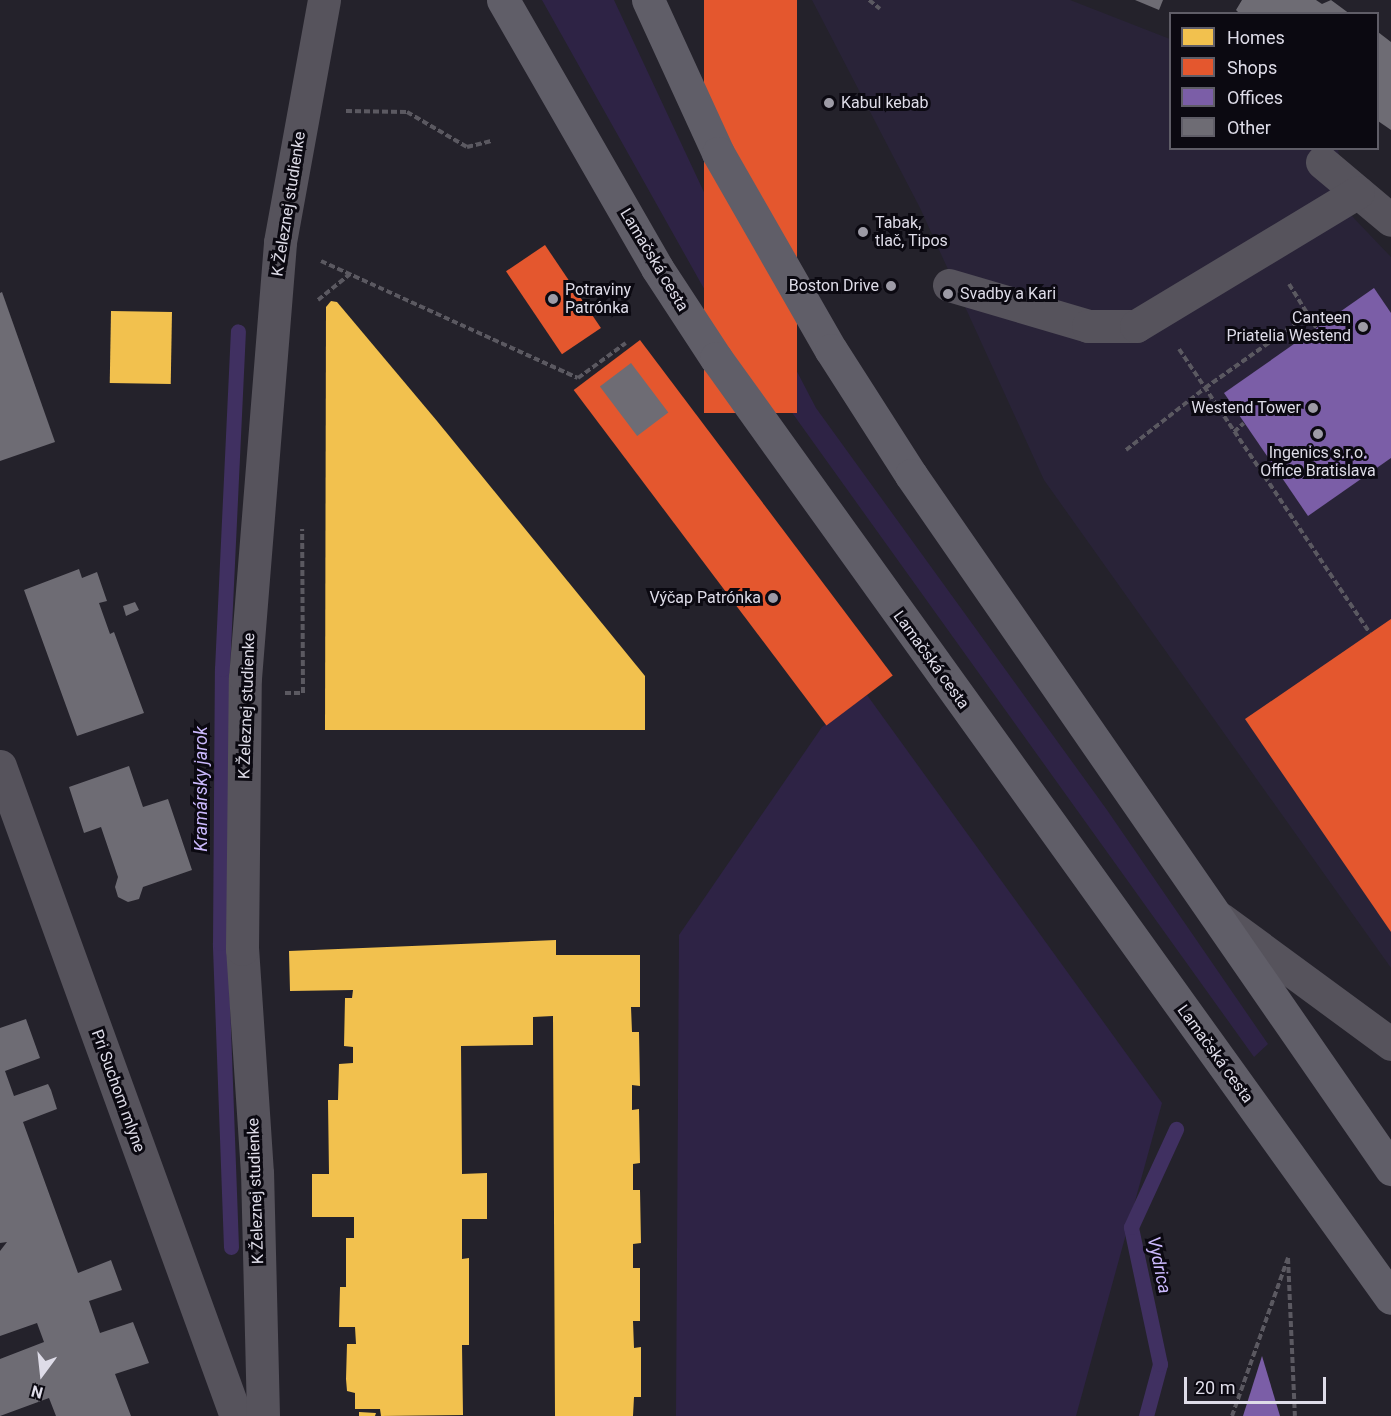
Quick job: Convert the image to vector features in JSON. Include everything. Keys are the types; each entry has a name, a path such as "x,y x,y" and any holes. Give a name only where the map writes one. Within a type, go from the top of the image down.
{"main road":[{"name":"Lamačská cesta","path":"503,0 657,268 716,358 1391,1298"},
{"path":"648,0 718,153 831,350 911,475 1391,1169"}],"street":[{"name":"K Železnej studienke","path":"263,1416 257,1173 242,949 245,692 280,242 324,0"},
{"path":"1322,162 1391,220"},
{"path":"949,285 1088,326 1136,326 1158,315 1358,192"},
{"name":"Pri Suchom mlyne","path":"0,766 236,1416"},
{"path":"1212,912 1391,1044"}],"path":[{"path":"869,0 880,9"},
{"path":"303,110 407,112 467,147 491,141"},
{"path":"280,242 578,378 626,343"},
{"path":"1158,315 1370,633"},
{"path":"1126,450 1205,388 1308,315 1317,329"},
{"path":"1234,432 1245,423"},
{"path":"1233,1416 1288,1258 1296,1416"}],"shaded area":[{"path":"542,0 614,0 710,205 816,408 1107,810 1268,1044 1254,1057 707,294"},
{"path":"812,0 1070,0 1169,39 1169,150 1338,150 1349,213 1391,257 1391,968 1044,480 920,208"},
{"path":"867,695 1162,1103 1076,1416 676,1416 679,935 822,727"}],"building: Homes":[{"path":"331,301 337,302 437,421 645,676 645,730 325,730 326,307"},
{"path":"111,311 172,312 171,384 110,383"},
{"path":"556,940 556,955 640,955 640,1007 631,1007 632,1032 639,1032 640,1086 632,1085 632,1110 639,1109 640,1163 633,1164 633,1190 640,1190 641,1243 633,1244 633,1268 640,1268 640,1321 633,1321 634,1348 641,1347 641,1397 634,1397 633,1416 555,1416 553,1016 533,1017 533,1045 461,1046 462,1174 487,1173 487,1219 462,1219 462,1259 469,1258 469,1345 462,1345 463,1415 381,1416 380,1409 355,1409 355,1393 347,1391 346,1379 347,1344 356,1344 355,1327 339,1327 340,1287 346,1287 346,1238 354,1238 354,1217 312,1217 312,1174 329,1174 328,1100 338,1100 339,1064 353,1063 353,1047 344,1046 345,998 352,998 353,990 290,991 289,951"},
{"path":"359,1412 376,1413 375,1416 359,1416"}],"building: Shops":[{"path":"704,0 797,0 797,413 704,413"},
{"name":"Potraviny Patrónka","path":"545,245 601,328 562,354 506,271"},
{"path":"640,340 893,675 826,725 574,390"},
{"path":"1391,619 1391,932 1245,719"}],"building: Offices":[{"name":"Westend Tower","path":"1374,288 1391,313 1391,458 1308,516 1224,393"},
{"path":"1262,1356 1280,1416 1243,1416"}],"building: Other":[{"path":"1135,0 1163,0 1159,10"},
{"path":"1242,0 1316,0 1322,4 1331,0 1347,12 1238,12 1236,10"},
{"path":"1379,33 1391,42 1391,130 1379,122"},
{"path":"2,292 55,442 0,461 0,293"},
{"path":"631,363 668,413 637,436 600,386"},
{"path":"79,569 82,578 97,572 107,601 99,603 110,634 114,632 144,713 77,736 24,590"},
{"path":"135,602 139,610 126,616 123,606"},
{"path":"129,766 143,807 168,799 192,870 143,887 139,899 128,902 118,897 115,887 118,877 101,827 84,833 69,787"},
{"path":"26,1019 40,1058 5,1071 14,1096 48,1084 51,1090 57,1109 23,1122 78,1273 111,1260 122,1290 89,1301 100,1333 133,1322 149,1363 115,1374 131,1416 56,1416 49,1398 0,1416 0,1359 44,1342 37,1323 0,1336 0,1251 7,1242 0,1243 0,1028"}],"waterway":[{"name":"Kramársky jarok","path":"231,1247 220,943 222,669 238,331"},
{"name":"Vydrica","path":"1146,1416 1160,1364 1131,1227 1176,1129"}],"place":[{"name":"Kabul kebab","path":"829,103"},
{"name":"Tabak, tlač, Tipos","path":"863,232"},
{"name":"Boston Drive","path":"891,286"},
{"name":"Svadby a Kari","path":"948,294"},
{"name":"Potraviny Patrónka","path":"553,299"},
{"name":"Canteen Priatelia Westend","path":"1363,327"},
{"name":"Westend Tower","path":"1313,408"},
{"name":"Ingenics s.r.o. Office Bratislava","path":"1318,434"},
{"name":"Výčap Patrónka","path":"773,598"}]}
